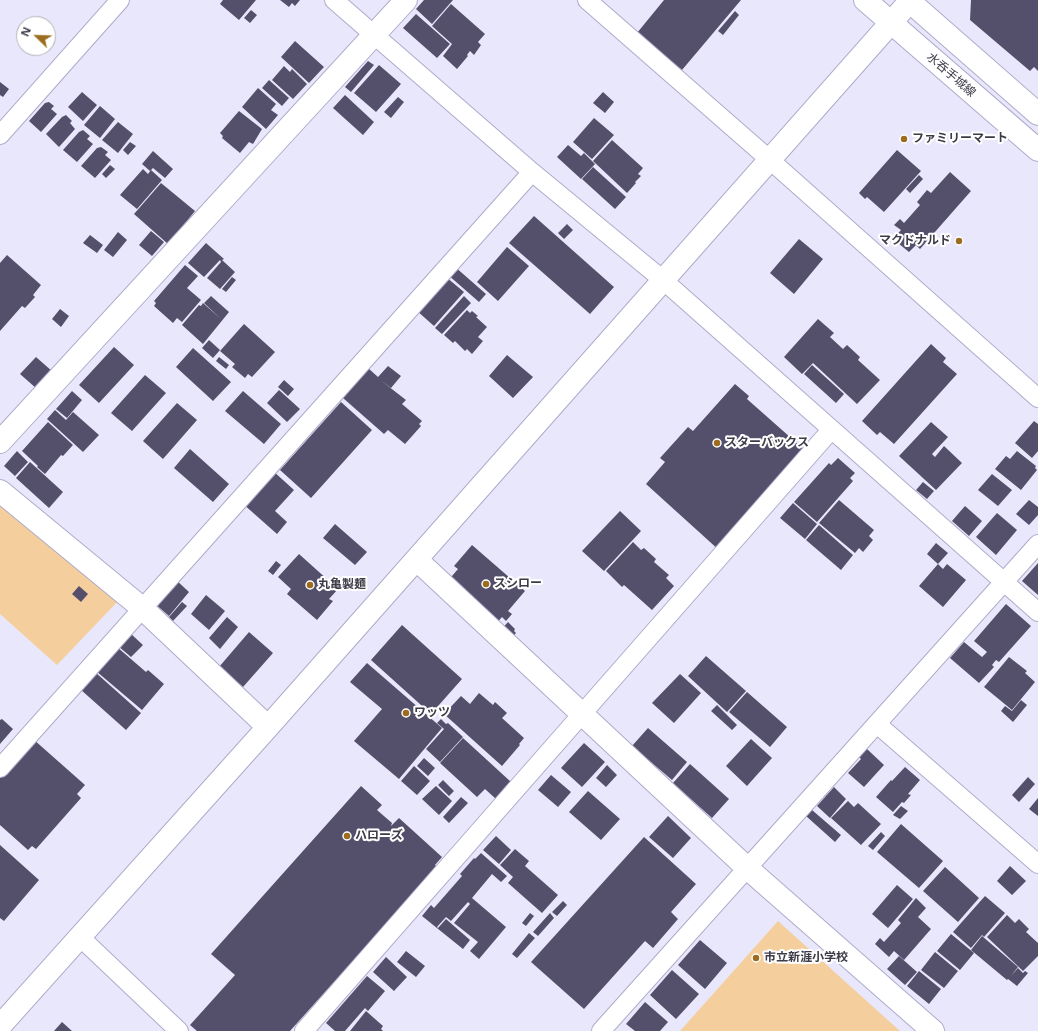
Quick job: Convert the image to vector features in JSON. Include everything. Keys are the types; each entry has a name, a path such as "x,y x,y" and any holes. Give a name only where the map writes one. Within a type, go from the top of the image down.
{"street":[{"path":"0,135 120,0"},
{"path":"334,0 532,172 663,280 1038,612"},
{"path":"0,442 406,0"},
{"path":"587,0 1038,398"},
{"name":"水呑手城線","path":"865,0 1038,150"},
{"path":"0,1026 268,727 891,24 910,0 1038,114"},
{"path":"0,768 532,172"},
{"path":"304,1031 831,430"},
{"path":"0,490 142,608 268,727"},
{"path":"601,1031 746,867 877,724 1038,544"},
{"path":"416,560 746,867 934,1031"},
{"path":"877,724 1038,864"},
{"path":"80,938 179,1031"}],"shaded area":[{"path":"0,485 121,598 57,665 0,614"},
{"path":"778,921 900,1031 680,1031"}],"building":[{"path":"223,0 256,0 239,20 220,4"},
{"path":"280,0 300,0 295,6 292,3 289,7"},
{"path":"424,0 453,0 432,24 416,9"},
{"path":"664,0 741,0 682,70 637,33"},
{"path":"971,0 1038,0 1038,71 1034,67 1030,71 970,20"},
{"path":"451,4 485,34 478,42 481,45 474,55 470,51 467,55 468,56 457,69 443,56 452,44 432,26"},
{"path":"251,10 257,15 250,23 244,18"},
{"path":"735,11 739,15 723,35 718,31"},
{"path":"416,14 450,44 437,58 403,28"},
{"path":"295,41 324,67 309,83 281,57"},
{"path":"368,61 374,65 351,92 345,87"},
{"path":"379,65 401,84 376,112 354,93"},
{"path":"284,66 290,72 292,69 307,84 293,99 272,80"},
{"path":"269,80 289,98 282,106 262,88"},
{"path":"0,82 9,89 3,97 0,95"},
{"path":"258,88 276,104 271,110 278,115 266,129 242,107"},
{"path":"82,92 97,105 83,121 68,107"},
{"path":"603,92 614,102 605,113 593,103"},
{"path":"345,95 374,122 363,135 333,108"},
{"path":"398,97 404,102 391,118 384,112"},
{"path":"49,102 54,106 51,109 57,114 41,132 29,121 45,103"},
{"path":"100,106 115,119 100,138 84,125"},
{"path":"239,111 262,129 253,144 249,142 240,153 222,138 223,136 220,133"},
{"path":"66,115 72,121 70,123 75,129 59,147 46,134 62,117"},
{"path":"594,118 614,135 592,159 573,142"},
{"path":"118,122 133,134 118,153 102,140"},
{"path":"83,130 90,136 87,139 93,144 77,162 63,150 79,132"},
{"path":"612,140 643,168 638,174 641,176 627,193 593,161"},
{"path":"130,142 136,146 128,155 123,150"},
{"path":"568,145 581,156 584,153 595,164 581,179 557,157"},
{"path":"101,147 108,152 105,155 111,160 95,178 81,166 97,148"},
{"path":"897,150 921,171 884,212 867,197 865,199 859,193"},
{"path":"153,151 173,169 165,178 153,168 150,171 142,164"},
{"path":"110,165 115,169 106,178 102,174"},
{"path":"593,167 626,197 615,209 582,179"},
{"path":"143,169 148,174 151,170 162,180 137,209 120,195"},
{"path":"950,172 971,191 920,249 916,245 909,252 893,239 901,230 894,225 900,219 904,223 920,205 917,202 927,190 931,193"},
{"path":"919,175 923,179 910,193 906,189"},
{"path":"161,183 195,211 168,244 134,214"},
{"path":"534,216 614,287 590,314 509,243"},
{"path":"567,224 573,230 564,239 558,233"},
{"path":"151,231 164,242 152,256 139,245"},
{"path":"118,232 127,240 113,257 104,250"},
{"path":"90,235 103,245 97,253 83,243"},
{"path":"799,239 823,259 794,294 770,273"},
{"path":"206,243 224,259 222,260 235,272 220,289 207,278 221,262 220,260 204,277 188,263"},
{"path":"507,247 529,266 498,301 477,282"},
{"path":"7,255 41,285 33,295 35,297 25,308 22,306 0,331 0,263"},
{"path":"185,265 198,276 187,288 201,300 182,322 177,318 173,323 154,306 156,303 154,301"},
{"path":"454,266 486,294 479,302 447,274"},
{"path":"232,277 236,280 226,292 222,289"},
{"path":"446,277 464,292 434,326 416,310"},
{"path":"211,296 229,312 203,344 182,325 199,305 201,306 203,303 221,319 204,303"},
{"path":"464,296 471,303 442,334 435,328"},
{"path":"60,309 69,316 61,327 52,319"},
{"path":"467,310 470,313 472,311 478,316 476,317 487,327 478,337 483,341 472,354 467,349 465,351 455,341 453,343 444,335"},
{"path":"818,319 834,333 830,337 843,349 847,345 860,357 858,360 880,380 857,404 813,363 802,374 784,357"},
{"path":"244,324 275,352 252,377 248,374 245,378 232,367 235,364 220,351"},
{"path":"209,340 220,350 213,358 202,348"},
{"path":"931,344 946,358 943,362 957,374 894,444 880,432 877,435 862,421"},
{"path":"114,347 134,365 99,403 79,385"},
{"path":"193,348 231,382 213,401 176,367"},
{"path":"507,355 533,377 513,398 489,376"},
{"path":"36,357 53,372 37,389 20,374"},
{"path":"219,357 229,365 226,369 216,361"},
{"path":"812,365 844,394 836,403 804,374"},
{"path":"388,366 401,376 391,388 379,379 406,400 402,404 422,421 419,424 421,426 405,444 388,430 384,434 343,398 368,368 378,377"},
{"path":"145,375 166,393 132,431 111,413"},
{"path":"284,380 294,389 288,396 278,387"},
{"path":"735,384 749,396 747,399 808,453 720,551 646,484 665,462 660,458 688,427 693,431"},
{"path":"279,390 300,409 287,422 267,403"},
{"path":"72,391 82,400 67,418 56,409"},
{"path":"243,391 281,424 264,444 225,411"},
{"path":"341,402 372,430 311,498 280,470"},
{"path":"177,403 197,420 163,459 143,441"},
{"path":"55,410 66,420 73,412 99,435 83,452 47,419"},
{"path":"1034,421 1038,424 1038,451 1032,458 1015,443"},
{"path":"48,422 73,445 63,456 61,455 45,474 22,451"},
{"path":"931,422 948,437 932,454 935,457 944,446 962,463 936,490 899,456"},
{"path":"190,449 229,484 213,502 174,468"},
{"path":"17,451 28,462 15,476 4,466"},
{"path":"1017,451 1036,466 1035,468 1037,470 1021,490 995,469 1006,456 1010,459"},
{"path":"838,458 855,473 850,478 853,481 817,522 794,502 829,463 831,465"},
{"path":"30,462 63,492 49,508 16,478"},
{"path":"272,470 294,490 275,511 287,522 277,534 242,503"},
{"path":"992,474 1012,490 998,506 978,490"},
{"path":"923,482 934,491 927,499 916,490"},
{"path":"839,500 874,530 869,536 873,540 863,552 859,548 855,553 819,523"},
{"path":"1029,500 1038,507 1038,515 1029,525 1016,514"},
{"path":"793,503 817,524 805,539 780,518"},
{"path":"965,506 982,521 969,536 952,521"},
{"path":"620,511 641,531 604,571 582,551"},
{"path":"997,513 1017,530 996,555 976,537"},
{"path":"335,524 367,552 355,565 323,538"},
{"path":"819,525 853,555 841,570 806,540"},
{"path":"633,542 641,550 644,548 656,559 654,562 669,575 666,578 674,586 652,610 624,585 622,587 606,571"},
{"path":"936,543 948,553 938,564 927,554"},
{"path":"472,545 525,591 508,611 512,614 506,621 502,617 495,625 446,583 458,569 454,566"},
{"path":"299,554 338,589 329,599 333,601 317,620 287,594 291,589 278,577"},
{"path":"276,561 281,565 273,575 268,571"},
{"path":"1038,563 1038,595 1022,581"},
{"path":"938,564 943,569 947,564 966,580 943,607 919,586"},
{"path":"175,579 189,592 169,616 154,603"},
{"path":"79,586 88,594 81,602 72,594"},
{"path":"206,595 225,611 209,630 191,614"},
{"path":"182,602 187,606 173,621 169,617"},
{"path":"1006,604 1031,626 999,662 996,660 992,665 994,667 979,683 950,658 964,642 982,657 987,652 974,641"},
{"path":"227,617 238,627 220,649 209,638"},
{"path":"508,622 515,629 514,631 516,633 510,640 500,631"},
{"path":"402,625 462,679 431,714 371,660"},
{"path":"249,632 273,653 243,687 219,667"},
{"path":"130,633 143,645 131,657 118,646"},
{"path":"117,647 146,672 148,670 164,684 142,710 96,671"},
{"path":"706,656 746,691 727,712 688,676"},
{"path":"1009,657 1027,671 1025,673 1035,682 1012,710 984,687"},
{"path":"367,663 442,728 399,779 354,741 382,709 350,682"},
{"path":"95,672 141,713 126,730 80,689"},
{"path":"680,674 701,693 674,723 652,703"},
{"path":"747,692 787,727 770,747 729,712"},
{"path":"479,693 493,705 495,702 507,713 502,718 524,738 502,766 444,714 461,696 470,704"},
{"path":"1021,700 1027,705 1013,722 1001,711 1005,706 1012,711"},
{"path":"717,705 737,725 732,730 711,711"},
{"path":"2,719 13,729 0,744 0,720"},
{"path":"441,719 446,724 448,723 463,737 440,762 426,749 444,729 437,723"},
{"path":"648,728 687,762 672,780 632,746"},
{"path":"463,738 511,782 496,799 485,789 477,797 440,763"},
{"path":"33,739 85,785 77,794 81,798 36,849 32,846 28,850 0,825 0,777"},
{"path":"751,739 772,758 747,786 726,766"},
{"path":"584,743 605,762 582,787 561,768"},
{"path":"867,749 884,765 864,787 848,773 861,759 859,757"},
{"path":"424,758 435,768 428,776 417,766"},
{"path":"690,764 729,799 712,818 673,783"},
{"path":"607,765 617,775 606,787 596,778"},
{"path":"414,766 430,781 417,795 401,781"},
{"path":"905,767 920,780 908,794 911,795 893,812 876,797"},
{"path":"551,775 571,792 558,807 538,790"},
{"path":"1028,777 1035,784 1019,802 1012,795"},
{"path":"443,780 454,791 449,796 438,785"},
{"path":"361,786 382,805 377,810 392,823 391,826 399,818 442,857 435,865 437,867 290,1031 197,1031 190,1025 235,975 211,954"},
{"path":"436,786 452,801 439,815 422,799"},
{"path":"834,787 846,799 830,818 817,806"},
{"path":"588,791 620,819 601,840 569,812"},
{"path":"461,797 468,803 449,823 443,817"},
{"path":"1038,798 1038,816 1029,809"},
{"path":"848,801 854,807 858,803 881,824 861,845 831,818"},
{"path":"901,806 908,811 900,819 893,815"},
{"path":"812,810 841,835 835,842 806,816"},
{"path":"668,816 691,838 673,858 649,837"},
{"path":"901,824 943,861 919,888 877,852"},
{"path":"881,832 885,836 873,850 868,846"},
{"path":"496,836 511,850 499,864 483,850"},
{"path":"644,837 696,884 671,912 678,919 653,948 645,941 584,1009 531,962"},
{"path":"0,845 39,880 4,921 0,918"},
{"path":"515,849 529,861 525,866 558,895 542,913 508,883 513,877 500,865"},
{"path":"481,853 507,876 501,882 492,874 472,898 506,927 479,959 470,951 478,942 454,923 470,904 468,902 451,921 446,917 437,927 438,928 446,919 470,940 463,949 422,916 431,905 434,908 462,876 460,874 474,858 475,859"},
{"path":"1010,866 1026,881 1012,895 997,881"},
{"path":"945,867 979,898 958,922 923,891"},
{"path":"897,885 913,899 888,928 872,914"},
{"path":"985,896 1005,913 984,937 982,935 971,948 953,932"},
{"path":"916,898 926,908 918,917 931,929 904,960 894,951 889,957 875,944 880,938 884,942 901,923 898,920"},
{"path":"563,901 567,905 557,916 552,912"},
{"path":"530,913 534,916 526,926 522,923"},
{"path":"550,913 554,918 538,936 533,932"},
{"path":"1007,915 1015,923 1019,919 1029,929 1026,932 1038,943 1038,956 1023,971 987,937"},
{"path":"529,933 535,938 517,958 512,954"},
{"path":"951,934 974,953 960,970 937,951"},
{"path":"982,936 1018,967 1011,976 1018,968 1023,973 1025,971 1028,973 1017,986 1008,979 1007,980 971,950"},
{"path":"700,940 727,963 705,989 678,965"},
{"path":"406,951 425,966 416,977 397,962"},
{"path":"935,952 958,971 944,988 921,970"},
{"path":"899,956 917,972 905,985 887,969"},
{"path":"386,957 407,977 394,991 373,972"},
{"path":"672,970 699,994 676,1019 650,995"},
{"path":"919,971 941,989 929,1004 907,986"},
{"path":"367,976 385,991 368,1011 365,1008 345,1031 335,1031 326,1023"},
{"path":"645,1002 668,1022 660,1031 635,1031 626,1024"},
{"path":"366,1011 383,1026 381,1029 383,1031 350,1031"},
{"path":"62,1022 72,1031 54,1031"}],"place":[{"name":"ファミリーマート","path":"904,139"},
{"name":"マクドナルド","path":"959,241"},
{"name":"スターバックス","path":"717,443"},
{"name":"スシロー","path":"486,584"},
{"name":"丸亀製麺","path":"310,585"},
{"name":"ワッツ","path":"406,713"},
{"name":"ハローズ","path":"347,836"},
{"name":"市立新涯小学校","path":"756,958"}]}
